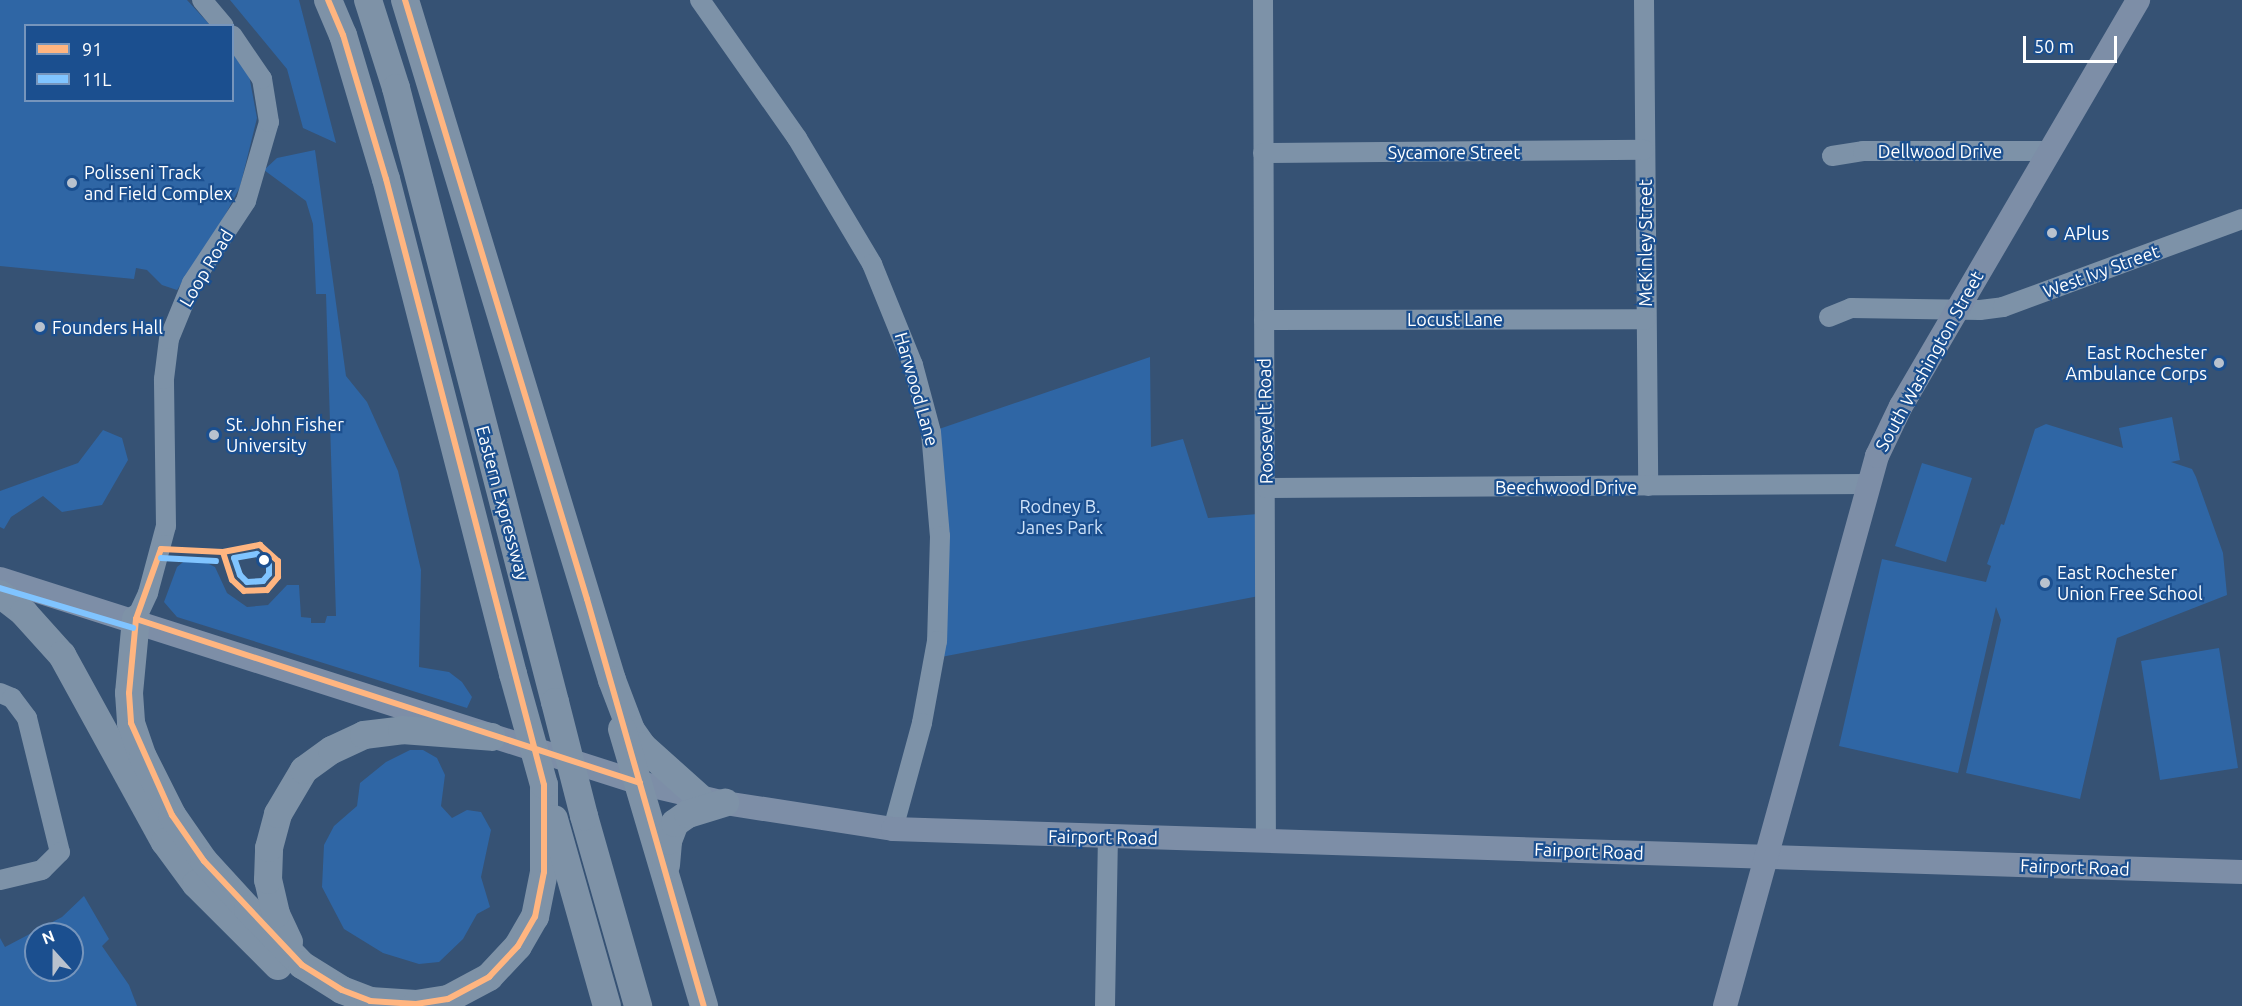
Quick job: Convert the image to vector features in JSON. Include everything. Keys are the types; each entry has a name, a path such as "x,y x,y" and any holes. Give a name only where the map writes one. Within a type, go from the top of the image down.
{"highway":[{"name":"Eastern Expressway","path":"328,0 343,35 386,179 513,674 607,1006"},
{"name":"Eastern Expressway","path":"368,0 396,88 584,816 638,1006"},
{"path":"405,0 612,680 631,730 642,746 712,800 675,824 668,841 667,882"},
{"path":"0,594 24,613 62,655 165,842 196,884 274,963 333,1006"},
{"path":"121,760 109,714 113,671 136,619"},
{"path":"136,619 129,693 131,723 143,757 172,815 204,861 302,965 342,990 370,1001 400,1003 448,999 489,977 518,946 535,916 544,872 544,785"},
{"path":"612,680 614,700 704,1006"},
{"path":"302,965 276,914 268,880 269,848 278,814 304,770 332,750 364,735 402,730 492,737"}],"main road":[{"name":"South Washington Street","path":"1725,1006 1867,484 1888,429 2138,0"},
{"name":"Fairport Road","path":"0,579 136,619 492,737 640,783 712,800 893,829 2242,872"}],"street":[{"path":"202,0 222,24"},
{"name":"Harwood Lane","path":"700,0 796,138 872,264 913,366 931,432 940,536 939,613 928,698 893,829"},
{"name":"Roosevelt Road","path":"1263,0 1266,841"},
{"name":"McKinley Street","path":"1644,0 1648,486"},
{"name":"Loop Road","path":"136,619 148,593 166,526 164,380 169,339 192,283 246,201 269,122 262,79 234,38"},
{"name":"Sycamore Street","path":"1263,153 1644,150"},
{"name":"Dellwood Drive","path":"1832,156 1863,151 2048,151"},
{"name":"West Ivy Street","path":"1829,317 1851,308 2003,307 2242,219"},
{"name":"Locust Lane","path":"1264,320 1646,319"},
{"name":"Beechwood Drive","path":"1266,488 1867,484"},
{"path":"0,693 12,698 27,718 60,842 54,862 42,870 0,880"},
{"path":"1105,1006 1108,837"}],"green space":[{"name":"Polisseni Track and Field Complex","path":"0,0 187,0 209,24 24,24 24,102 234,102 234,53 249,75 257,118 240,187 221,223 177,290 162,285 147,270 136,268 134,279 0,266"},
{"path":"230,0 299,0 336,143 303,128 287,69"},
{"path":"315,150 346,376 367,402 398,471 421,570 419,667 449,672 462,682 472,697 467,708 177,617 164,602 177,567 188,558 197,558 215,567 227,593 247,607 268,605 287,585 299,585 301,617 311,618 311,623 325,623 327,616 336,616 326,294 316,294 313,224 306,201 264,170 277,158"},
{"name":"Rodney B. Janes Park","path":"1150,357 1151,447 1183,439 1208,518 1258,514 1259,596 941,657 936,430"},
{"path":"2172,417 2180,460 2171,462 2192,469 2196,477 2223,553 2227,595 2117,638 2080,799 1966,773 2001,620 1996,607 1958,773 1839,746 1882,559 1986,582 1991,566 1987,564 2001,524 2004,525 2035,429 2046,424 2123,448 2119,428"},
{"path":"103,430 122,438 128,460 102,505 62,512 43,496 11,517 4,529 0,527 0,491 78,463"},
{"path":"1922,463 1972,478 1946,562 1895,546"},
{"path":"2219,648 2238,768 2160,780 2141,661"},
{"path":"410,750 423,750 437,758 445,775 441,806 452,818 467,810 481,812 491,830 481,877 490,907 477,914 463,939 439,962 419,964 383,953 344,929 322,887 324,845 334,826 357,806 360,783 386,762"},
{"path":"84,896 109,939 102,946 129,985 137,1006 0,1006 0,938 5,947 24,937 24,982 84,982 84,922 52,922 62,917"}],"transit line":[{"name":"91","path":"161,549 136,619 129,693 131,723 172,815 204,861 302,965 342,990 370,1001 416,1004 448,999 489,977 518,946 535,917 544,872 544,785 386,179 343,35 328,0"},
{"name":"91","path":"405,0 587,599 704,1006"},
{"name":"91","path":"260,545 278,561 278,577 267,590 244,591 232,580 223,552 260,545"},
{"name":"91","path":"161,549 223,552"},
{"name":"11L","path":"257,554 269,565 269,574 263,581 247,582 240,575 234,558 257,554"},
{"name":"11L","path":"161,558 216,561"},
{"name":"11L","path":"0,588 133,628"},
{"name":"91","path":"136,619 640,783"}],"place":[{"name":"Polisseni Track and Field Complex","path":"72,183"},
{"name":"APlus","path":"2052,233"},
{"name":"Founders Hall","path":"40,327"},
{"name":"East Rochester Ambulance Corps","path":"2219,363"},
{"name":"St. John Fisher University","path":"214,435"},
{"name":"East Rochester Union Free School","path":"2045,583"}]}
